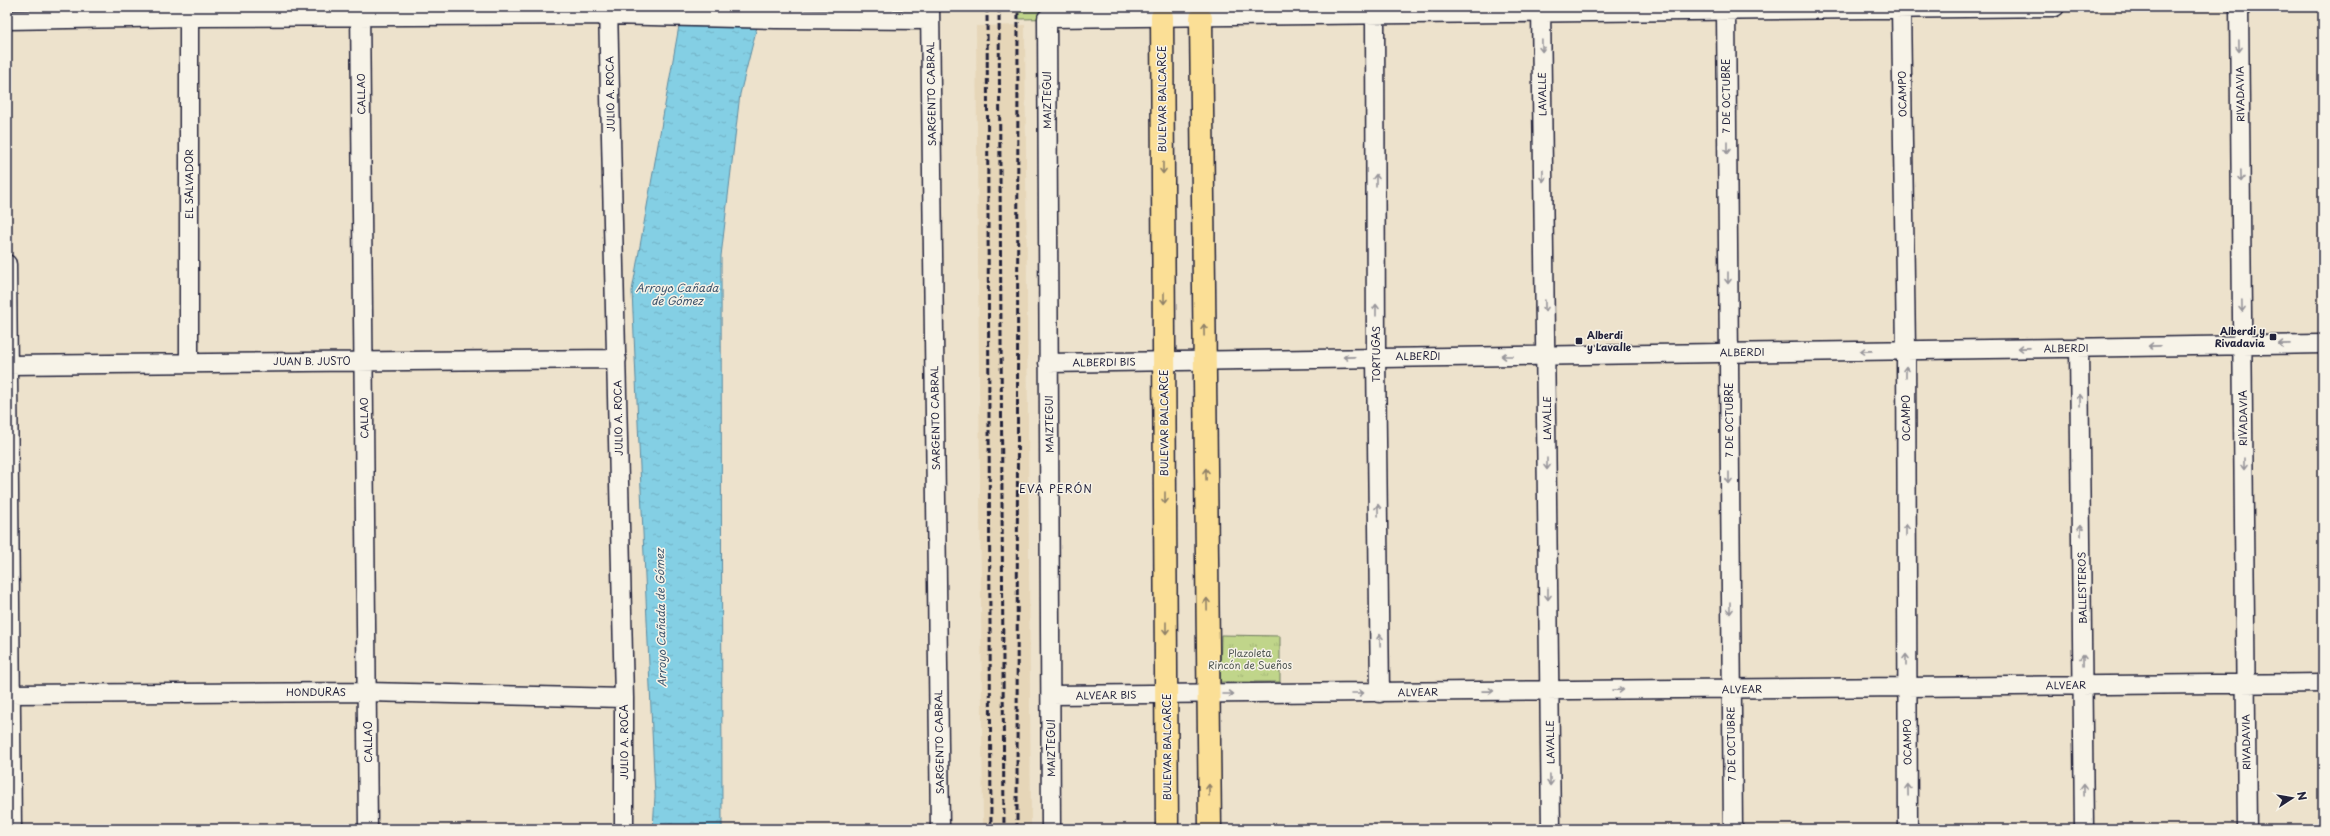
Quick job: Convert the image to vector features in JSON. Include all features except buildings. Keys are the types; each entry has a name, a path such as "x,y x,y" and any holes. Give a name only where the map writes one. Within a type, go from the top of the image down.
{"main road":[{"path":"1203,12 1210,829"},
{"name":"BULEVAR BALCARCE","path":"1163,13 1162,361 1164,694 1167,829"}],"street":[{"path":"1163,13 1203,12 1375,15 1541,10 1726,11 2054,7"},
{"name":"RIVADAVIA","path":"2239,7 2247,829"},
{"name":"OCAMPO","path":"1901,8 1906,350 1906,687 1908,829"},
{"name":"LAVALLE","path":"1541,10 1551,829"},
{"name":"CALLAO","path":"360,11 368,829"},
{"path":"7,20 189,12 608,11 672,16 775,19 930,13"},
{"name":"JULIO A. ROCA","path":"608,11 624,698 624,829"},
{"name":"7 DE OCTUBRE","path":"1726,11 1733,829"},
{"name":"EL SALVADOR","path":"189,12 189,362"},
{"name":"SARGENTO CABRAL","path":"930,13 940,829"},
{"name":"MAIZTEGUI","path":"1051,829 1052,695 1048,363 1047,18 1163,13"},
{"name":"TORTUGAS","path":"1375,15 1376,357 1380,693"},
{"path":"7,264 9,694 12,829"},
{"name":"ALBERDI","path":"1162,361 2323,344"},
{"name":"BALLESTEROS","path":"2079,348 2084,829"},
{"name":"JUAN B. JUSTO","path":"8,365 189,362 617,359"},
{"name":"ALBERDI BIS","path":"1048,363 1162,361"},
{"name":"ALVEAR","path":"1164,694 2323,683"},
{"name":"HONDURAS","path":"9,694 367,692 624,698"},
{"name":"ALVEAR BIS","path":"1052,695 1164,694"}],"shaded area":[{"path":"1025,25 1031,829 983,829 976,26"}],"green space":[{"path":"1018,7 1169,7 1162,17 1018,19"},
{"name":"Plazoleta Rincón de Sueños","path":"1221,635 1280,636 1280,682 1220,682"}],"water":[{"name":"Arroyo Cañada de Gómez","path":"685,7 762,7 740,94 721,256 722,829 653,829 655,796 632,291 679,26"}],"railway":[{"path":"987,7 991,829"},
{"path":"999,7 1004,829"},
{"path":"1017,829 1018,7"}],"place":[{"name":"Alberdi y Rivadavia","path":"2273,337"},
{"name":"Alberdi y Lavalle","path":"1579,341"}],"district":[{"name":"EVA PERÓN","path":"1056,489"}]}
